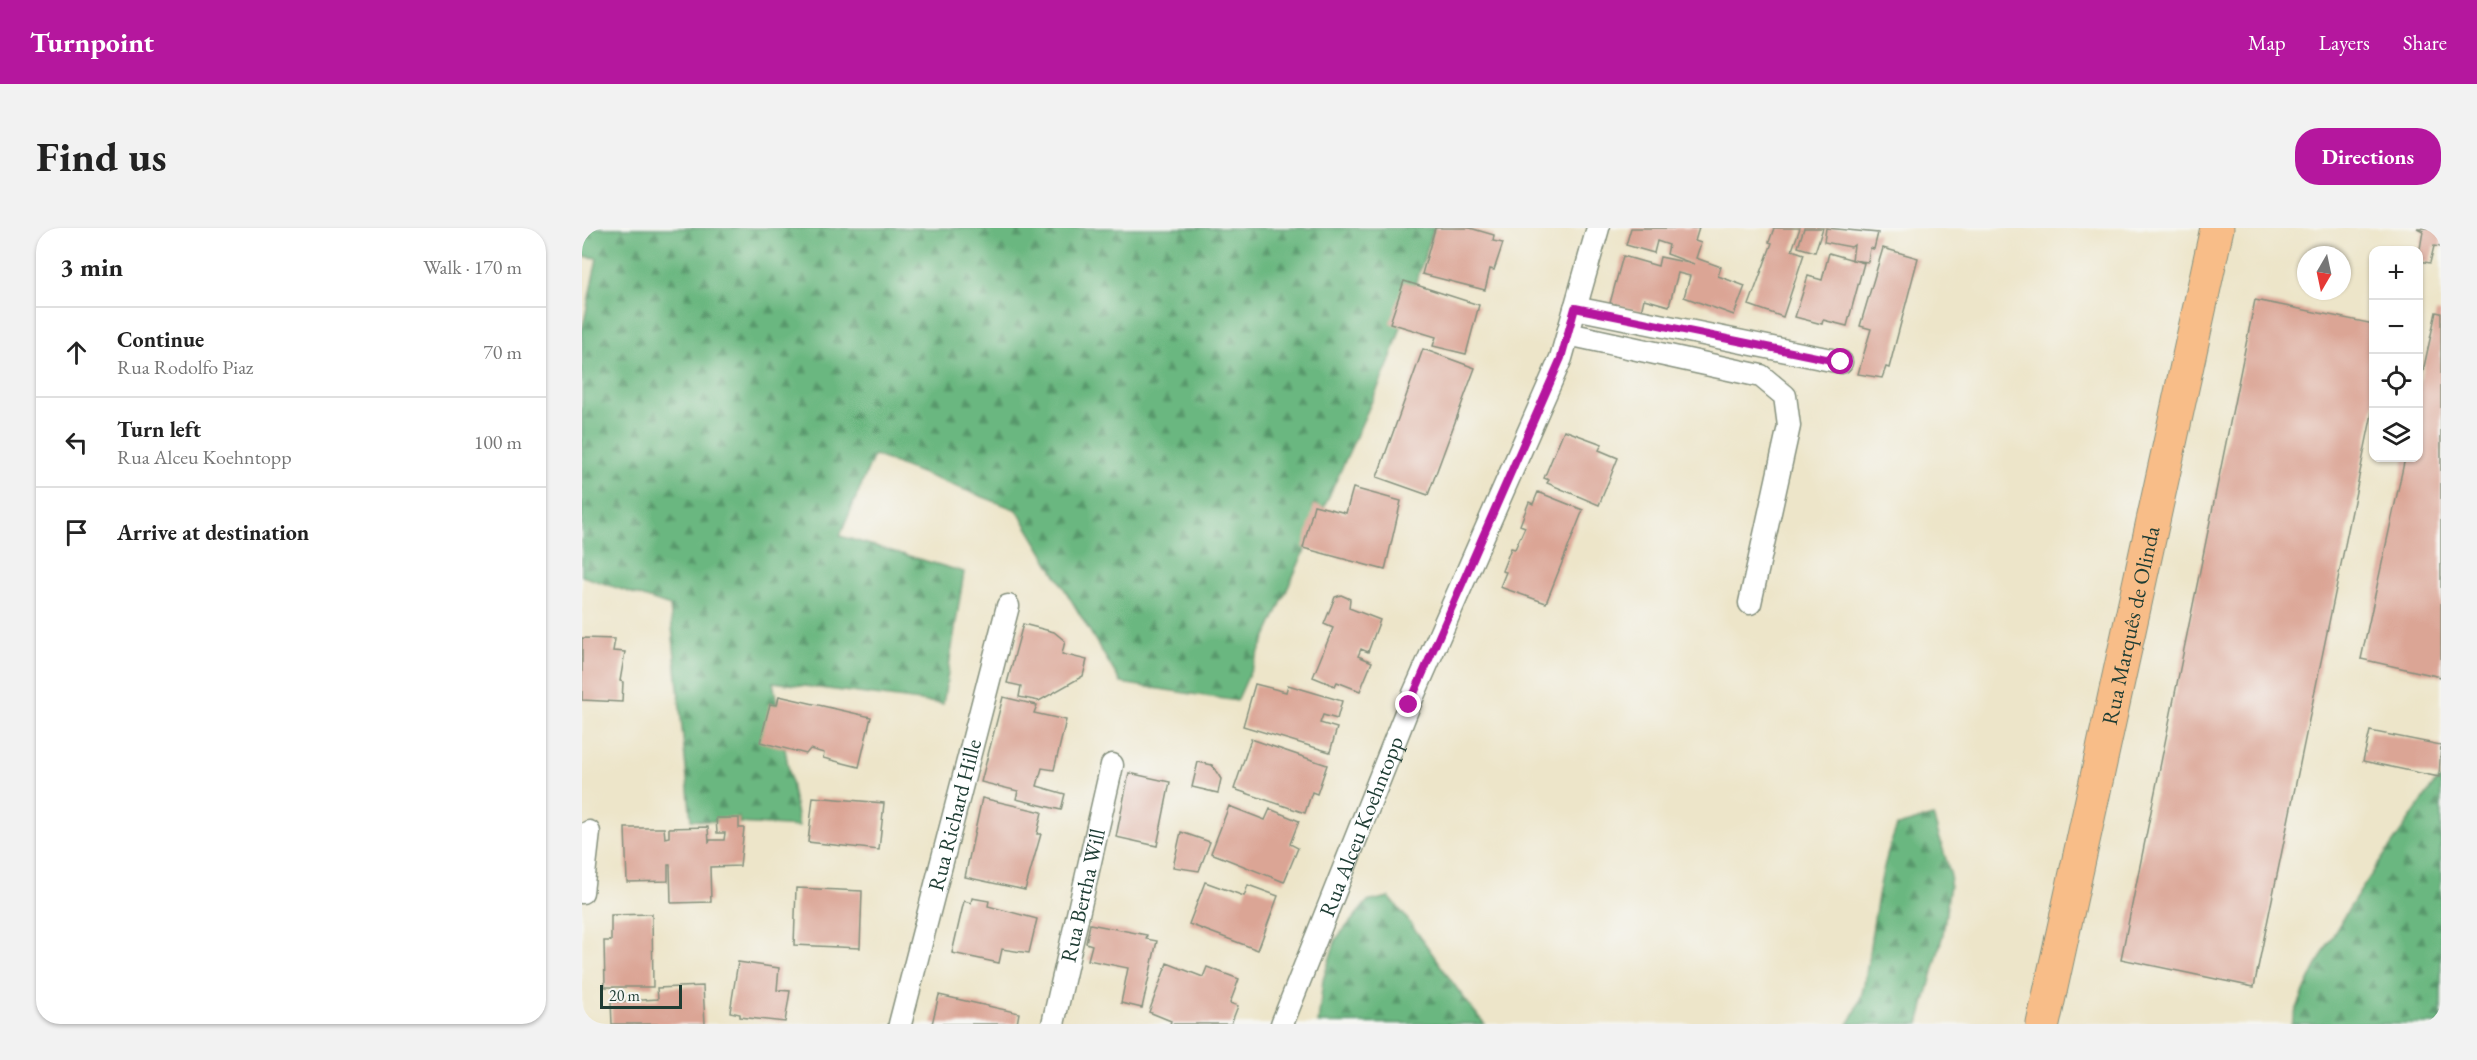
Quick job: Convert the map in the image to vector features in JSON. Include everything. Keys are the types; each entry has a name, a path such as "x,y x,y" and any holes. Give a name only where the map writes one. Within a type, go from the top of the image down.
{"main road":[{"name":"Rua Marquês de Olinda","path":"2043,1024 2217,228"}],"street":[{"name":"Rua Alceu Koehntopp","path":"1282,1024 1409,705 1561,358 1598,228"},
{"path":"1575,308 1841,362"},
{"path":"1568,334 1761,376 1785,396 1789,426 1750,603"},
{"name":"Rua Richard Hille","path":"900,1024 1008,606"},
{"name":"Rua Bertha Will","path":"1053,1024 1112,765"},
{"path":"582,892 589,832"}],"green space":[{"path":"582,228 1434,228 1389,363 1237,701 1121,683 1017,510 874,455 840,536 964,572 943,704 773,682 799,827 691,820 670,606 582,576 582,332 597,258 582,256"},
{"path":"2441,778 2441,1024 2291,1024 2320,959 2355,899 2435,783"},
{"path":"1933,816 1951,876 1943,934 1919,1024 1848,1024 1862,994 1881,882 1887,854 1897,826"},
{"path":"1389,897 1485,1024 1318,1023 1323,980 1336,939 1367,902"}],"building":[{"path":"1435,228 1470,228 1494,235 1493,241 1503,243 1494,270 1490,269 1485,290 1422,274"},
{"path":"1631,228 1699,228 1695,241 1701,243 1696,258 1721,267 1718,276 1745,286 1734,315 1684,297 1690,276 1678,273 1669,306 1644,299 1641,312 1610,303 1623,256 1658,266 1660,257 1694,264 1667,254 1669,245 1657,241 1654,253 1626,245"},
{"path":"1774,228 1800,228 1792,250 1804,254 1783,317 1749,305 1772,243 1769,242"},
{"path":"1804,228 1823,228 1815,252 1798,247"},
{"path":"1826,228 1878,233 1874,249 1870,248 1868,262 1852,260 1854,245 1851,247 1824,242"},
{"path":"2417,228 2441,228 2441,247 2434,246 2430,263 2423,262 2423,246 2420,246 2423,231"},
{"path":"1883,248 1918,258 1889,368 1886,367 1882,378 1858,374 1871,329 1860,326"},
{"path":"1829,253 1864,263 1847,326 1823,320 1822,324 1795,317 1808,276 1822,280"},
{"path":"1404,281 1479,305 1466,354 1433,346 1436,337 1390,323"},
{"path":"2255,300 2369,323 2369,428 2254,987 2121,959"},
{"path":"2436,312 2441,313 2441,677 2361,659 2404,462 2423,462 2423,371"},
{"path":"1423,349 1475,368 1428,495 1377,477"},
{"path":"1564,430 1602,444 1599,450 1618,458 1599,505 1547,483 1549,480 1544,478"},
{"path":"1353,488 1401,501 1385,570 1303,548 1314,505 1346,513"},
{"path":"1538,492 1583,510 1546,603 1500,587 1506,572 1502,571 1511,548 1515,549 1525,527 1520,525 1529,502 1533,504"},
{"path":"1341,595 1350,599 1349,608 1380,620 1368,652 1361,649 1358,656 1372,662 1360,691 1337,682 1335,686 1313,677 1333,628 1324,624 1335,597"},
{"path":"1023,624 1054,632 1065,641 1062,654 1087,660 1083,676 1039,701 1019,697 1021,686 1007,683"},
{"path":"582,638 615,639 613,651 625,652 620,681 623,682 622,702 582,700"},
{"path":"1255,684 1286,692 1288,685 1342,701 1337,719 1323,715 1320,723 1337,728 1330,752 1243,726"},
{"path":"779,696 871,717 859,767 823,758 824,753 810,749 806,754 760,742 770,704 777,705"},
{"path":"1003,697 1037,705 1034,713 1066,720 1054,770 1042,768 1037,786 1065,794 1061,810 1016,799 1018,791 981,782"},
{"path":"2370,731 2441,745 2439,777 2363,761"},
{"path":"1251,739 1327,765 1317,794 1312,792 1305,813 1234,789"},
{"path":"1198,762 1212,765 1221,779 1218,793 1192,787"},
{"path":"1129,773 1170,782 1157,846 1116,837"},
{"path":"813,797 884,803 879,850 808,842"},
{"path":"982,798 1042,812 1037,834 1041,834 1025,890 965,877"},
{"path":"1229,806 1265,820 1270,809 1299,821 1290,844 1298,848 1284,882 1211,853"},
{"path":"716,818 739,818 739,828 744,828 740,866 710,867 711,902 671,903 670,865 668,865 668,881 627,882 625,828 664,828 665,838 669,837 669,828 708,827 709,843 710,840 724,840 725,833 717,833"},
{"path":"1181,832 1210,842 1199,871 1173,867"},
{"path":"1205,882 1244,896 1248,885 1278,896 1258,950 1189,924"},
{"path":"796,888 862,891 860,948 794,945"},
{"path":"972,898 989,901 988,906 1037,919 1029,953 1002,949 999,963 952,953 964,901 971,903"},
{"path":"652,914 653,987 605,987 604,941 611,941 611,915"},
{"path":"1090,924 1147,935 1146,939 1157,941 1142,1008 1121,1003 1128,968 1088,960 1092,945 1086,943"},
{"path":"738,962 779,968 777,990 790,991 785,1022 740,1017 740,1014 730,1012"},
{"path":"1167,963 1203,977 1207,967 1239,979 1230,1003 1238,1006 1231,1024 1170,1024 1171,1021 1149,1012"},
{"path":"703,986 705,1024 612,1024 611,1002 658,999 657,988"},
{"path":"939,995 1019,1013 1017,1024 932,1024"}],"route":[{"path":"1409,705 1561,358 1575,308 1841,362"}]}
